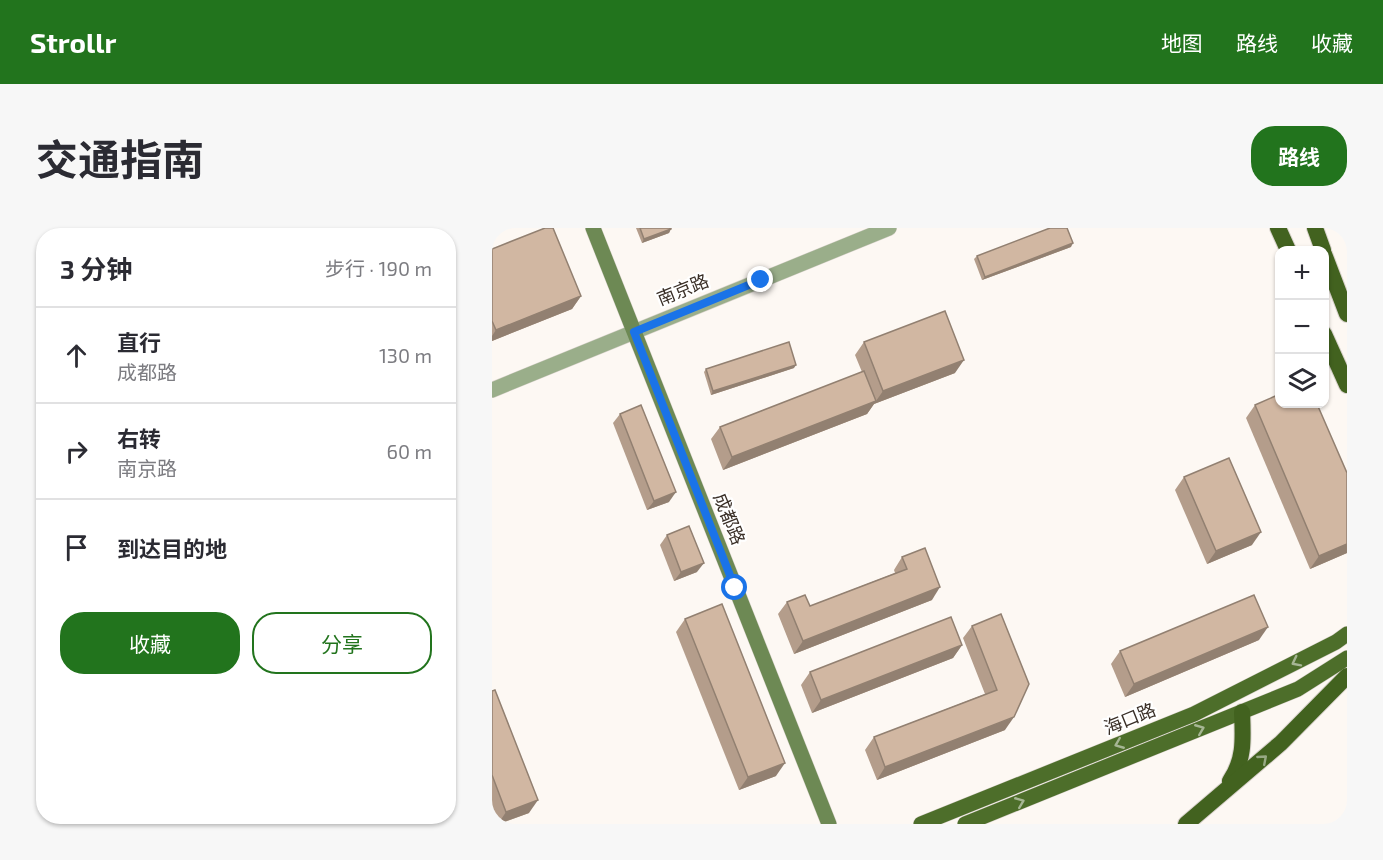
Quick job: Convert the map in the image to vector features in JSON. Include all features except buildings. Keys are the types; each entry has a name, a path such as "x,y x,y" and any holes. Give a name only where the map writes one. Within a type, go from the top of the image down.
{"highway":[{"path":"1278,228 1286,246"},
{"path":"1315,228 1322,246"},
{"path":"1329,265 1347,314"},
{"path":"1329,345 1347,385"},
{"path":"1186,824 1281,743 1347,676"},
{"path":"1219,796 1241,762 1242,712"}],"main road":[{"name":"成都路","path":"593,228 829,824"},
{"name":"海口路","path":"921,824 1194,714 1336,642 1347,634"},
{"name":"海口路","path":"965,824 1298,688 1347,658"}],"street":[{"name":"南京路","path":"492,390 889,228"}],"route":[{"path":"735,588 634,332 761,280"}]}
